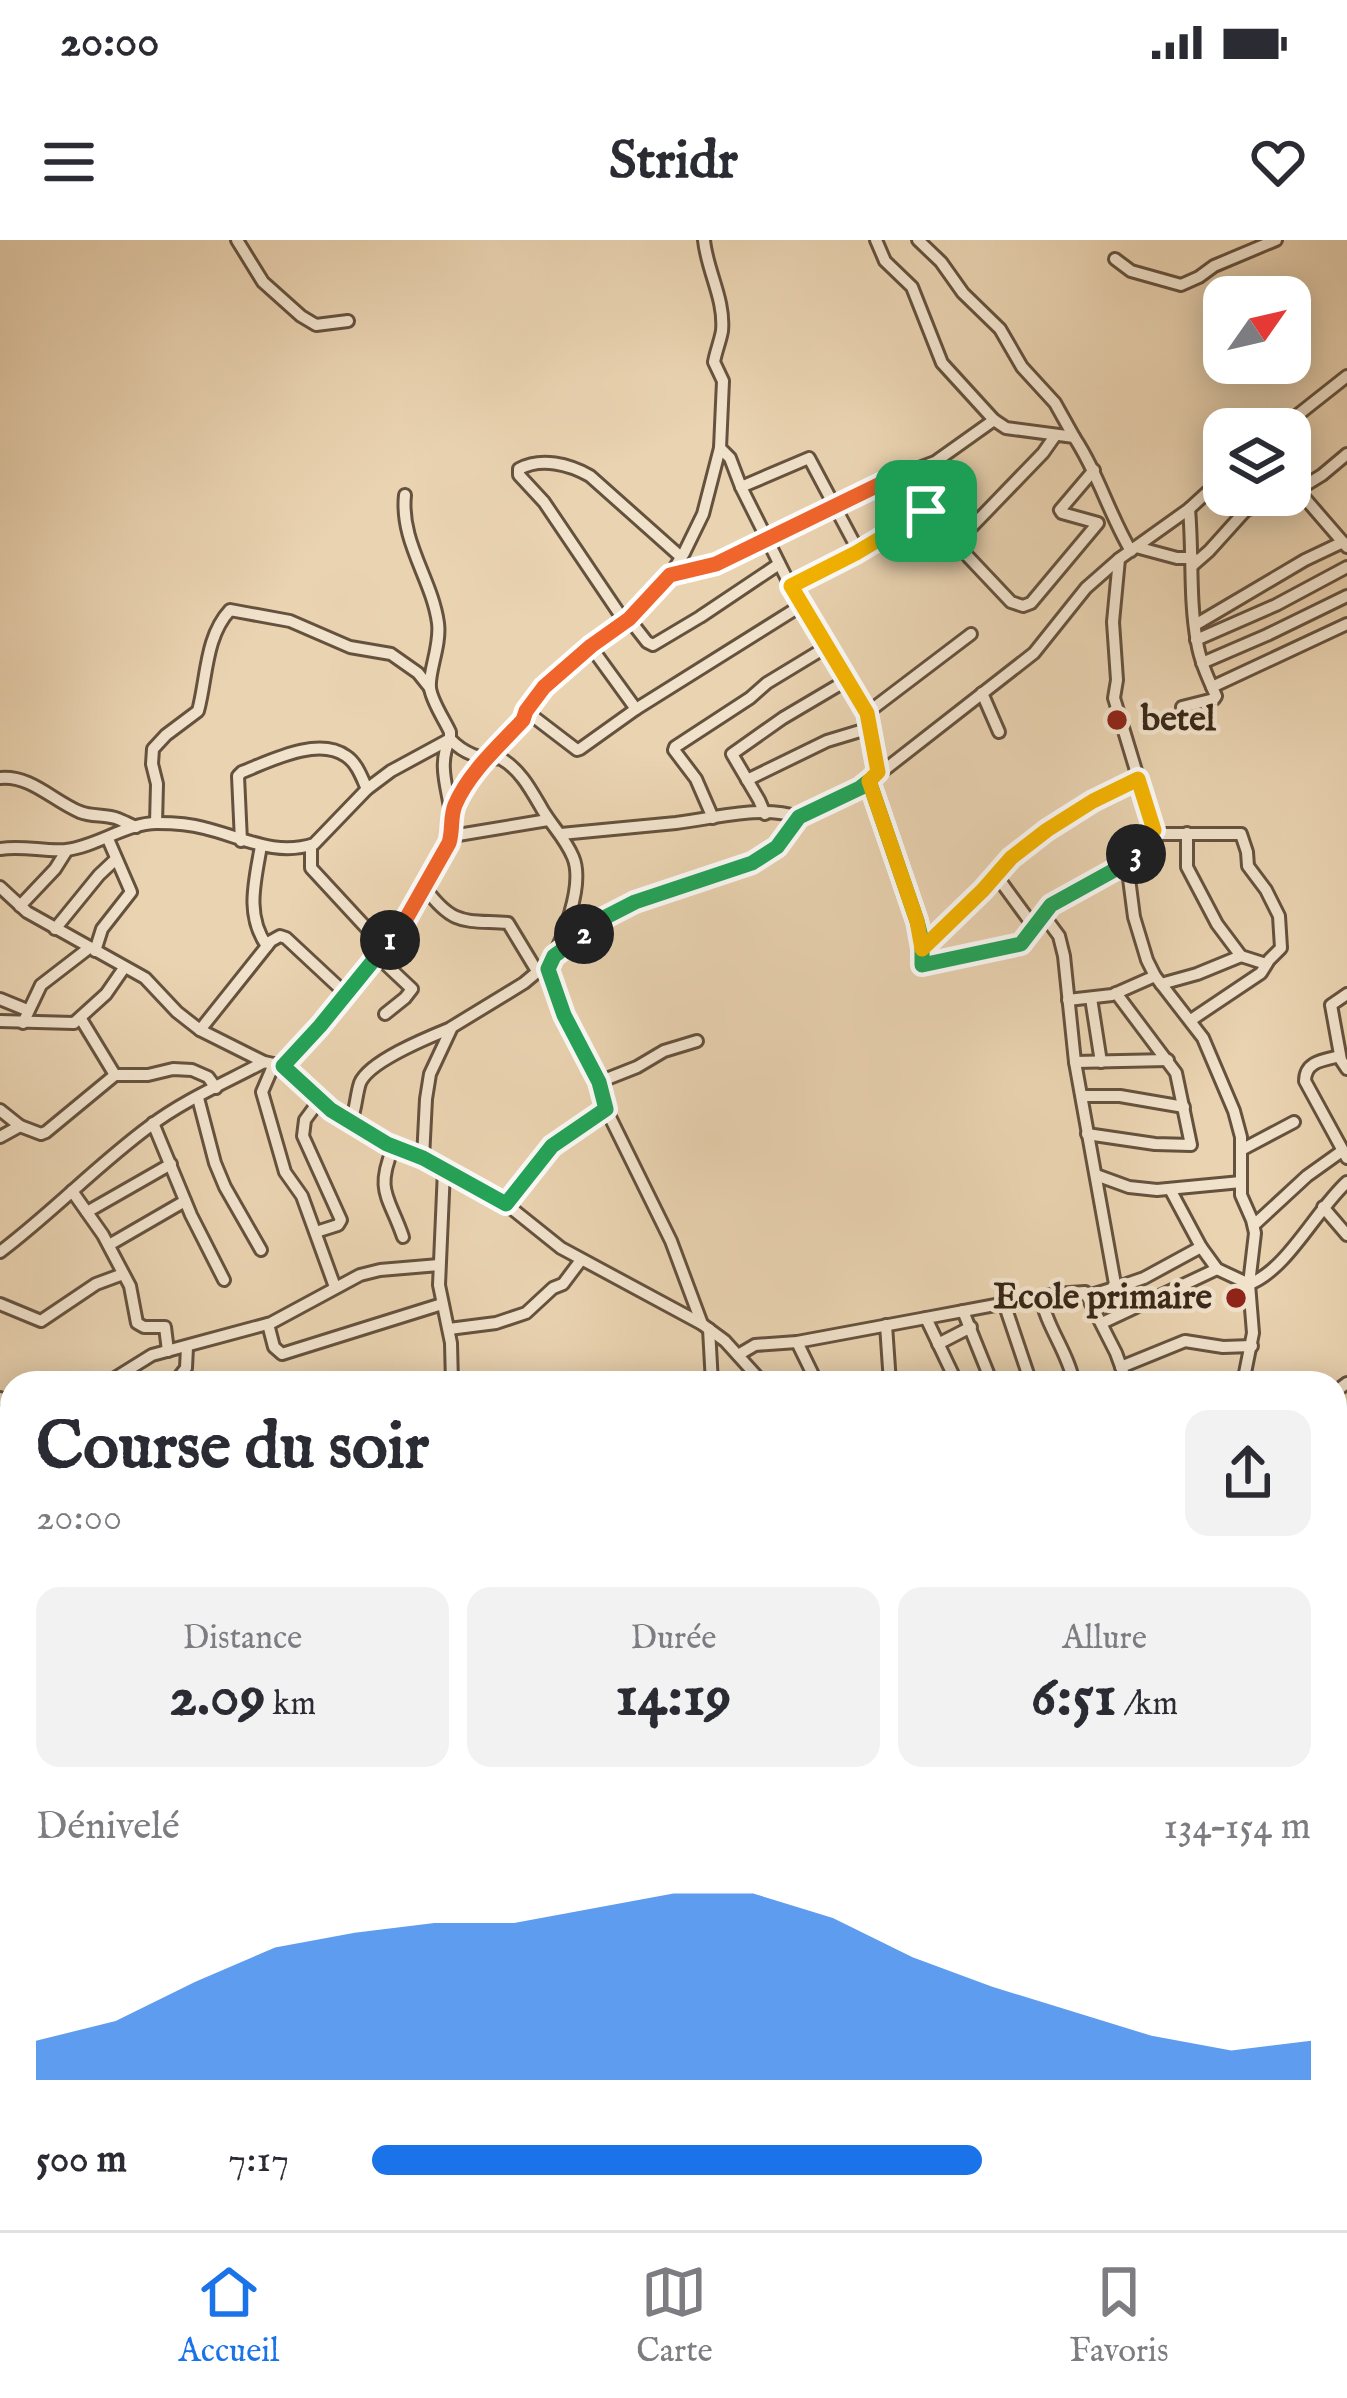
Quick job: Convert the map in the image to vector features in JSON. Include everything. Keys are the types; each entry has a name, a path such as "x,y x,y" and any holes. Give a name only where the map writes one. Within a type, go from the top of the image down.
{"street":[{"path":"237,240 263,282 301,316 316,325 348,321"},
{"path":"453,810 469,780 523,720 544,687 627,620 670,575 704,514 720,448 723,381 714,362 722,312 704,240"},
{"path":"876,240 885,261 910,284 920,302 939,358 994,420 1006,428 1074,437"},
{"path":"918,240 1000,329 1022,367 1055,403 1133,549 1193,561 1209,551 1241,516"},
{"path":"1115,260 1131,271 1181,285 1276,240"},
{"path":"1307,408 1347,376"},
{"path":"670,575 710,566 935,462 994,420"},
{"path":"1054,436 958,541 959,547 1011,602 1023,606 1098,524 1113,517"},
{"path":"720,448 730,458 791,586 867,713 874,777 917,921 922,965 1021,944 1042,914 1062,897 1127,863 1152,834 1114,698 1113,622 1119,560"},
{"path":"741,487 808,458 859,552"},
{"path":"681,557 590,476 541,462 519,469 647,643 653,645 700,617 779,564"},
{"path":"1311,480 1345,462"},
{"path":"1094,470 1060,510 1098,524"},
{"path":"791,586 926,511 927,505 905,472"},
{"path":"405,495 410,544 439,627 430,688"},
{"path":"351,1121 361,1082 370,1071 524,983 598,921 635,902 713,878 768,854 799,817 860,788 1034,652 1087,588 1203,496"},
{"path":"1182,706 1216,695 1196,640 1189,509"},
{"path":"1195,625 1294,566 1345,544 1311,510"},
{"path":"1196,640 1347,567"},
{"path":"1202,663 1347,596"},
{"path":"526,711 577,750 802,605"},
{"path":"156,823 153,749 198,711 212,647 221,620 230,610 290,621 350,647 391,654 430,688 450,732 442,769 453,810 452,836 402,926 345,993 274,1064 262,1092 285,1172 298,1188 334,1287"},
{"path":"1212,687 1347,624"},
{"path":"867,713 971,634"},
{"path":"591,646 636,709"},
{"path":"712,818 696,779 675,747 828,646"},
{"path":"764,814 733,753 849,680"},
{"path":"982,693 999,732"},
{"path":"747,780 827,741 870,728"},
{"path":"449,739 465,751 487,760 500,758 514,768 561,834 578,874 548,969 564,1015 599,1082 606,1109 671,1241 705,1327 710,1371"},
{"path":"0,849 67,850 156,823 198,826 261,846 311,845 391,771 449,739"},
{"path":"241,841 238,776 242,772 298,753 332,749 348,756 368,789"},
{"path":"0,778 32,784 77,811 136,827"},
{"path":"922,949 1011,858 1093,801 1138,779"},
{"path":"561,834 755,812 799,817"},
{"path":"452,836 548,820"},
{"path":"1187,833 1188,868 1217,924 1241,956 1266,964"},
{"path":"1152,834 1243,835 1248,866 1280,916 1281,947 1261,973 1191,1020"},
{"path":"0,1022 25,1016 41,985 92,950 102,929 130,896 109,838"},
{"path":"311,845 311,868 412,989 385,1013"},
{"path":"261,846 253,912 266,946"},
{"path":"20,906 67,850"},
{"path":"56,929 116,859"},
{"path":"1127,863 1138,932 1158,980 1203,1038 1238,1124 1243,1149 1240,1196 1254,1225 1252,1346 1246,1371"},
{"path":"996,875 1034,927"},
{"path":"0,888 56,929 151,983 200,1030 274,1064 320,1101 393,1148 423,1158 506,1204 581,1260 705,1327 752,1371"},
{"path":"424,888 460,921 508,923 537,971"},
{"path":"1042,914 1060,940 1075,1062 1114,1288"},
{"path":"200,1030 275,938 286,938 345,993"},
{"path":"1068,1000 1198,974 1241,956"},
{"path":"0,999 25,1016 67,1024 81,1019 124,968"},
{"path":"1087,1133 1190,1147 1176,1073 1116,993"},
{"path":"1347,994 1331,1005 1340,1056 1347,1069"},
{"path":"1091,998 1101,1062"},
{"path":"81,1019 115,1075"},
{"path":"423,1158 430,1074 452,1027"},
{"path":"599,1082 664,1051 698,1041"},
{"path":"1254,1225 1307,1176 1345,1154 1305,1081 1311,1064 1340,1056"},
{"path":"1075,1062 1168,1060"},
{"path":"0,1252 154,1123 216,1088 274,1064"},
{"path":"0,1110 20,1126 41,1133 115,1075 192,1070 208,1077 216,1088"},
{"path":"1082,1096 1120,1096 1184,1107"},
{"path":"198,1098 215,1163 261,1250"},
{"path":"316,1232 341,1220 303,1136 305,1120 320,1101"},
{"path":"506,1204 552,1146 606,1109"},
{"path":"1243,1149 1294,1122"},
{"path":"154,1123 224,1280"},
{"path":"0,1137 20,1126"},
{"path":"393,1148 382,1186 403,1238"},
{"path":"87,1212 171,1164"},
{"path":"444,1170 439,1265 451,1371"},
{"path":"1096,1174 1134,1189 1172,1191 1240,1182"},
{"path":"1172,1191 1216,1269 1250,1284 1279,1261 1347,1182"},
{"path":"72,1191 109,1245 133,1293 137,1323 144,1328 165,1327 168,1351"},
{"path":"109,1245 185,1201"},
{"path":"1323,1207 1347,1235"},
{"path":"1088,1296 1144,1278 1201,1247"},
{"path":"449,1329 526,1313 563,1284 581,1260"},
{"path":"126,1371 152,1355 268,1324 370,1272 439,1265"},
{"path":"1102,1323 1216,1269"},
{"path":"0,1304 41,1321 96,1285 123,1274"},
{"path":"737,1355 755,1346 1085,1292 1122,1371"},
{"path":"1041,1297 1071,1371"},
{"path":"268,1324 274,1347 282,1354 442,1304"},
{"path":"1004,1304 1027,1371"},
{"path":"963,1311 987,1371"},
{"path":"926,1318 951,1371"},
{"path":"886,1325 889,1371"},
{"path":"938,1344 971,1328"},
{"path":"1121,1367 1185,1341 1252,1346"},
{"path":"796,1342 811,1371"},
{"path":"182,1371 188,1347"}],"place":[{"name":"betel","path":"1117,720"},
{"name":"Ecole primaire","path":"1236,1298"}],"route":[{"path":"926,511 791,586 868,716 878,772 869,781 902,883 917,921 922,949 1011,858 1093,801 1138,779 1154,830 1127,863 1051,905 1021,944 922,965 917,921 869,781 799,817 777,847 752,863 621,908 554,956 548,969 564,1015 599,1082 606,1109 552,1146 506,1204 331,1110 283,1066 402,926 449,843 453,810 469,780 523,720 536,695 638,611 670,575 716,564 905,472 928,506 926,511"}]}
